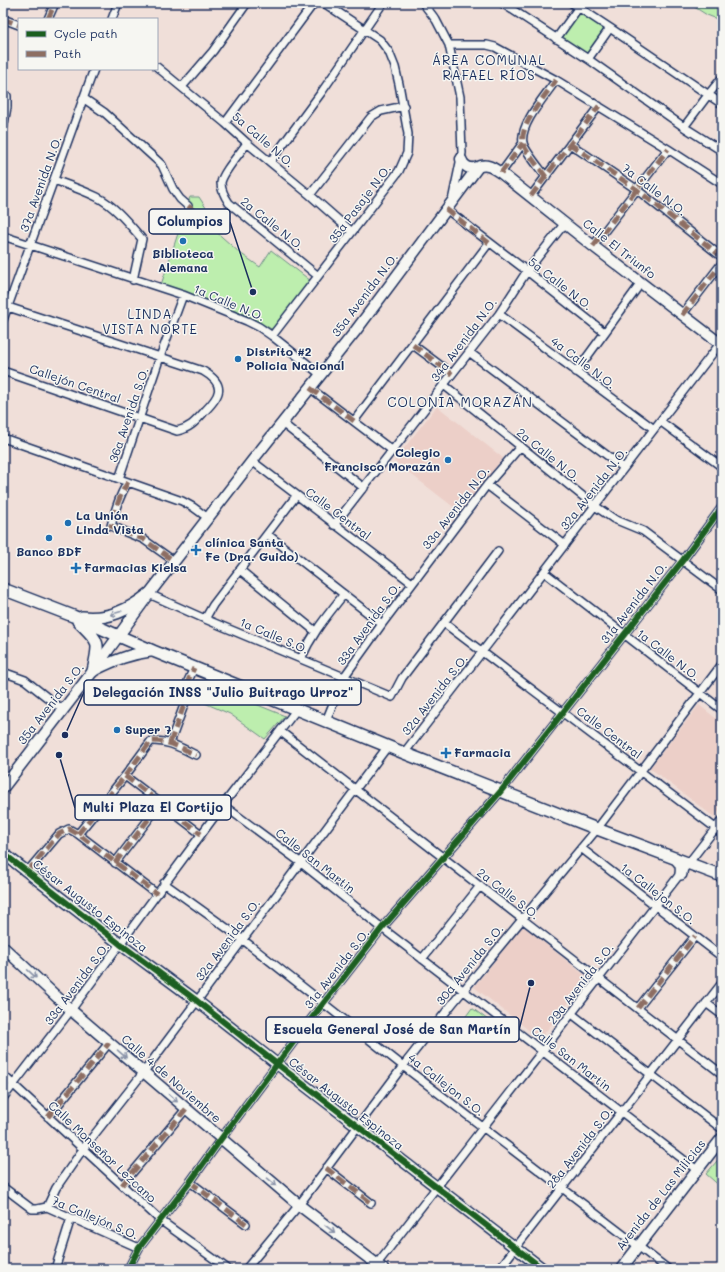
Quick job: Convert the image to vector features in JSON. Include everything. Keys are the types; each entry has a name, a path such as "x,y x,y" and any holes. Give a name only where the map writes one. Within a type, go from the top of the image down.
{"main road":[{"name":"Calle El Triunfo","path":"461,159 464,165 468,168 472,169 482,166 491,166 501,173 592,246 721,343"},
{"name":"35a Avenida N.O.","path":"252,461 354,332 449,205 482,166"},
{"path":"119,636 149,594 252,461"},
{"path":"3,589 73,616 194,668 404,753 722,876"},
{"path":"73,616 93,618 109,616 124,611 138,603 149,594"},
{"path":"73,616 95,637 98,643 93,671"},
{"name":"35a Avenida S.O.","path":"3,788 119,636"},
{"path":"93,671 117,659 129,655 153,651"},
{"name":"César Augusto Espinoza","path":"3,853 543,1269"},
{"path":"675,858 682,866 681,874"},
{"name":"Calle 4 de Noviembre","path":"3,947 71,1010 143,1073 299,1205 378,1267"},
{"name":"Avenida de Las Milicias","path":"621,1269 722,1138"}],"street":[{"path":"48,18 55,3"},
{"path":"112,18 118,3"},
{"path":"182,87 213,51 247,3"},
{"path":"225,122 314,3"},
{"name":"35a Pasaje N.O.","path":"272,336 399,171 407,153 408,134 404,106 395,67 389,52 380,40 324,3"},
{"path":"270,162 321,93 383,3"},
{"path":"423,3 436,20 449,45 460,97 462,153 449,205"},
{"path":"502,3 588,59 684,127 722,151"},
{"path":"572,3 722,104"},
{"path":"556,39 579,7"},
{"path":"3,19 18,25"},
{"path":"588,59 610,28"},
{"path":"449,45 478,44 495,47 556,80 722,184"},
{"name":"5a Calle N.O.","path":"158,68 225,122 247,143 310,194 352,232"},
{"name":"37a Avenida N.O.","path":"3,320 94,70"},
{"path":"684,127 722,78"},
{"path":"546,177 524,143 524,133 527,122 556,80"},
{"path":"3,129 7,107 7,96"},
{"path":"83,98 105,113 162,165 173,189 180,199 188,206"},
{"path":"310,194 372,117 381,111 404,106"},
{"path":"531,196 599,106"},
{"name":"2a Calle N.O.","path":"247,143 226,171 221,182 223,194 229,203 318,276"},
{"path":"501,173 524,143"},
{"name":"7a Calle N.O.","path":"570,144 636,189 722,257"},
{"path":"592,246 668,149"},
{"path":"54,180 98,197 128,222 142,239 134,280"},
{"name":"5a Calle N.O.","path":"449,205 490,243 604,332"},
{"name":"34a Avenida N.O.","path":"334,525 499,314 527,272 565,223"},
{"name":"1a Calle N.O.","path":"3,236 183,296 247,321 272,336 320,374"},
{"path":"354,421 490,243"},
{"path":"682,315 722,263"},
{"path":"576,372 641,283"},
{"name":"36a Avenida S.O.","path":"119,479 160,357 183,296"},
{"path":"8,307 203,371 217,382 219,393 216,400 194,424 185,429 177,431 140,418"},
{"name":"4a Calle N.O.","path":"499,314 654,429"},
{"name":"32a Avenida N.O.","path":"483,652 721,343"},
{"path":"413,345 452,374"},
{"path":"469,352 624,468"},
{"name":"Callejón Central","path":"3,371 140,418"},
{"name":"2a Calle N.O.","path":"444,385 595,506 614,520 643,531 722,590"},
{"path":"310,388 393,451"},
{"path":"660,421 722,467"},
{"path":"282,423 364,488"},
{"path":"3,438 182,501 208,518"},
{"name":"33a Avenida N.O.","path":"412,584 487,485 520,447"},
{"name":"Calle Central","path":"252,461 412,584"},
{"path":"128,482 117,503 111,526 143,538 174,562"},
{"path":"487,485 565,545"},
{"path":"205,619 212,605 296,496"},
{"name":"31a Avenida N.O.","path":"563,712 722,507"},
{"path":"267,534 382,624"},
{"path":"444,623 498,551"},
{"path":"240,570 315,631"},
{"name":"1a Calle N.O.","path":"544,572 722,710"},
{"name":"33a Avenida S.O.","path":"326,721 344,677 412,584"},
{"name":"1a Calle S.O.","path":"149,594 392,697 402,678 444,623"},
{"path":"301,659 315,631 344,594"},
{"name":"Calle Central","path":"444,623 719,830"},
{"name":"32a Avenida S.O.","path":"404,753 483,652"},
{"name":"30a Avenida S.O.","path":"246,1269 299,1205 403,1066 597,828 722,664"},
{"path":"170,743 187,697 188,681 194,668"},
{"path":"3,672 24,680 63,710"},
{"name":"33a Avenida S.O.","path":"3,1098 71,1010 201,834 297,709"},
{"name":"31a Avenida S.O.","path":"128,1269 139,1248 190,1182 277,1064 382,928 444,858 501,790 563,712"},
{"name":"2a Calle S.O.","path":"280,731 722,1074"},
{"path":"78,834 151,741 170,743 196,755"},
{"name":"32a Avenida S.O.","path":"47,1207 56,1188 83,1148 143,1073 388,746"},
{"path":"125,776 201,834"},
{"path":"116,863 161,803"},
{"name":"Calle San Martin","path":"223,805 300,862 382,928 697,1170"},
{"name":"29a Avenida S.O.","path":"378,1267 436,1187 542,1051 689,863 719,830 722,820"},
{"path":"28,872 59,834 69,830 78,834 157,894"},
{"name":"1a Callejon S.O.","path":"581,848 722,958"},
{"name":"4a Callejon S.O.","path":"164,883 242,939 403,1066 668,1269"},
{"path":"422,958 480,886"},
{"path":"638,1008 695,936"},
{"name":"28a Avenida S.O.","path":"499,1269 722,983"},
{"path":"706,1003 722,1015"},
{"path":"572,1014 722,1129"},
{"path":"48,1117 109,1043"},
{"name":"Calle Monseñor Lezcano","path":"3,1075 160,1220 228,1269"},
{"path":"122,1185 186,1109"},
{"path":"326,1168 371,1203"},
{"path":"190,1182 246,1224"},
{"name":"7a Callejón S.O.","path":"3,1187 32,1209 37,1210 47,1207 139,1248"},
{"path":"55,1269 71,1218"}],"shaded area":[{"name":"Colegio Francisco Morazán","path":"437,406 503,458 460,512 394,461"},
{"path":"699,705 722,723 722,806 714,817 650,768"},
{"path":"523,926 588,978 540,1039 474,987"}],"green space":[{"path":"688,3 722,3 722,21 707,15"},
{"path":"579,11 605,28 586,55 560,38"},
{"path":"190,197 199,197 210,214 204,221 240,253 260,267 271,250 311,281 273,330 249,316 161,285"},
{"path":"196,680 285,716 265,739 230,714 193,698"},
{"path":"472,1008 496,1026 485,1041 461,1023"},
{"path":"722,1155 722,1188 706,1174"}],"marked path":[{"path":"48,18 55,3"},
{"path":"3,19 18,25"},
{"path":"546,177 524,146 523,136 525,128 534,110 556,80"},
{"path":"531,196 599,106"},
{"path":"501,173 523,143"},
{"path":"570,144 636,189 722,257"},
{"path":"593,246 668,149"},
{"path":"188,206 198,214"},
{"path":"446,209 489,243"},
{"path":"682,315 722,263"},
{"path":"413,345 452,374"},
{"path":"310,388 354,421"},
{"path":"128,482 120,498 111,526 143,539 174,561"},
{"path":"170,743 187,697 188,681 194,668"},
{"path":"78,834 151,741 169,743 196,755"},
{"path":"125,776 201,834"},
{"path":"115,863 161,803"},
{"path":"27,872 59,834 69,829 78,834 157,894"},
{"path":"638,1008 695,936"},
{"path":"48,1117 109,1043"},
{"path":"122,1185 186,1109"},
{"path":"326,1168 371,1203"},
{"path":"190,1182 246,1224"}],"cycle path":[{"path":"128,1269 139,1248 298,1036 382,928 501,791 683,560 722,507"},
{"path":"3,853 543,1269"}],"place":[{"name":"Biblioteca Alemana","path":"183,241"},
{"name":"Columpios","path":"253,292"},
{"name":"Distrito #2 Policia Nacional","path":"238,359"},
{"name":"Colegio Francisco Morazán","path":"448,460"},
{"name":"La Unión Linda Vista","path":"68,523"},
{"name":"Banco BDF","path":"49,538"},
{"name":"clínica Santa Fe (Dra. Guido)","path":"196,550"},
{"name":"Farmacias Kielsa","path":"76,568"},
{"name":"Super 7","path":"117,730"},
{"name":"Delegación INSS \"Julio Buitrago Urroz\"","path":"65,735"},
{"name":"Farmacia","path":"446,753"},
{"name":"Multi Plaza El Cortijo","path":"59,755"},
{"name":"Escuela General José de San Martín","path":"531,983"}],"district":[{"name":"ÁREA COMUNAL RAFAEL RÍOS","path":"489,68"},
{"name":"LINDA VISTA NORTE","path":"150,322"},
{"name":"COLONIA MORAZÁN","path":"460,402"}]}
